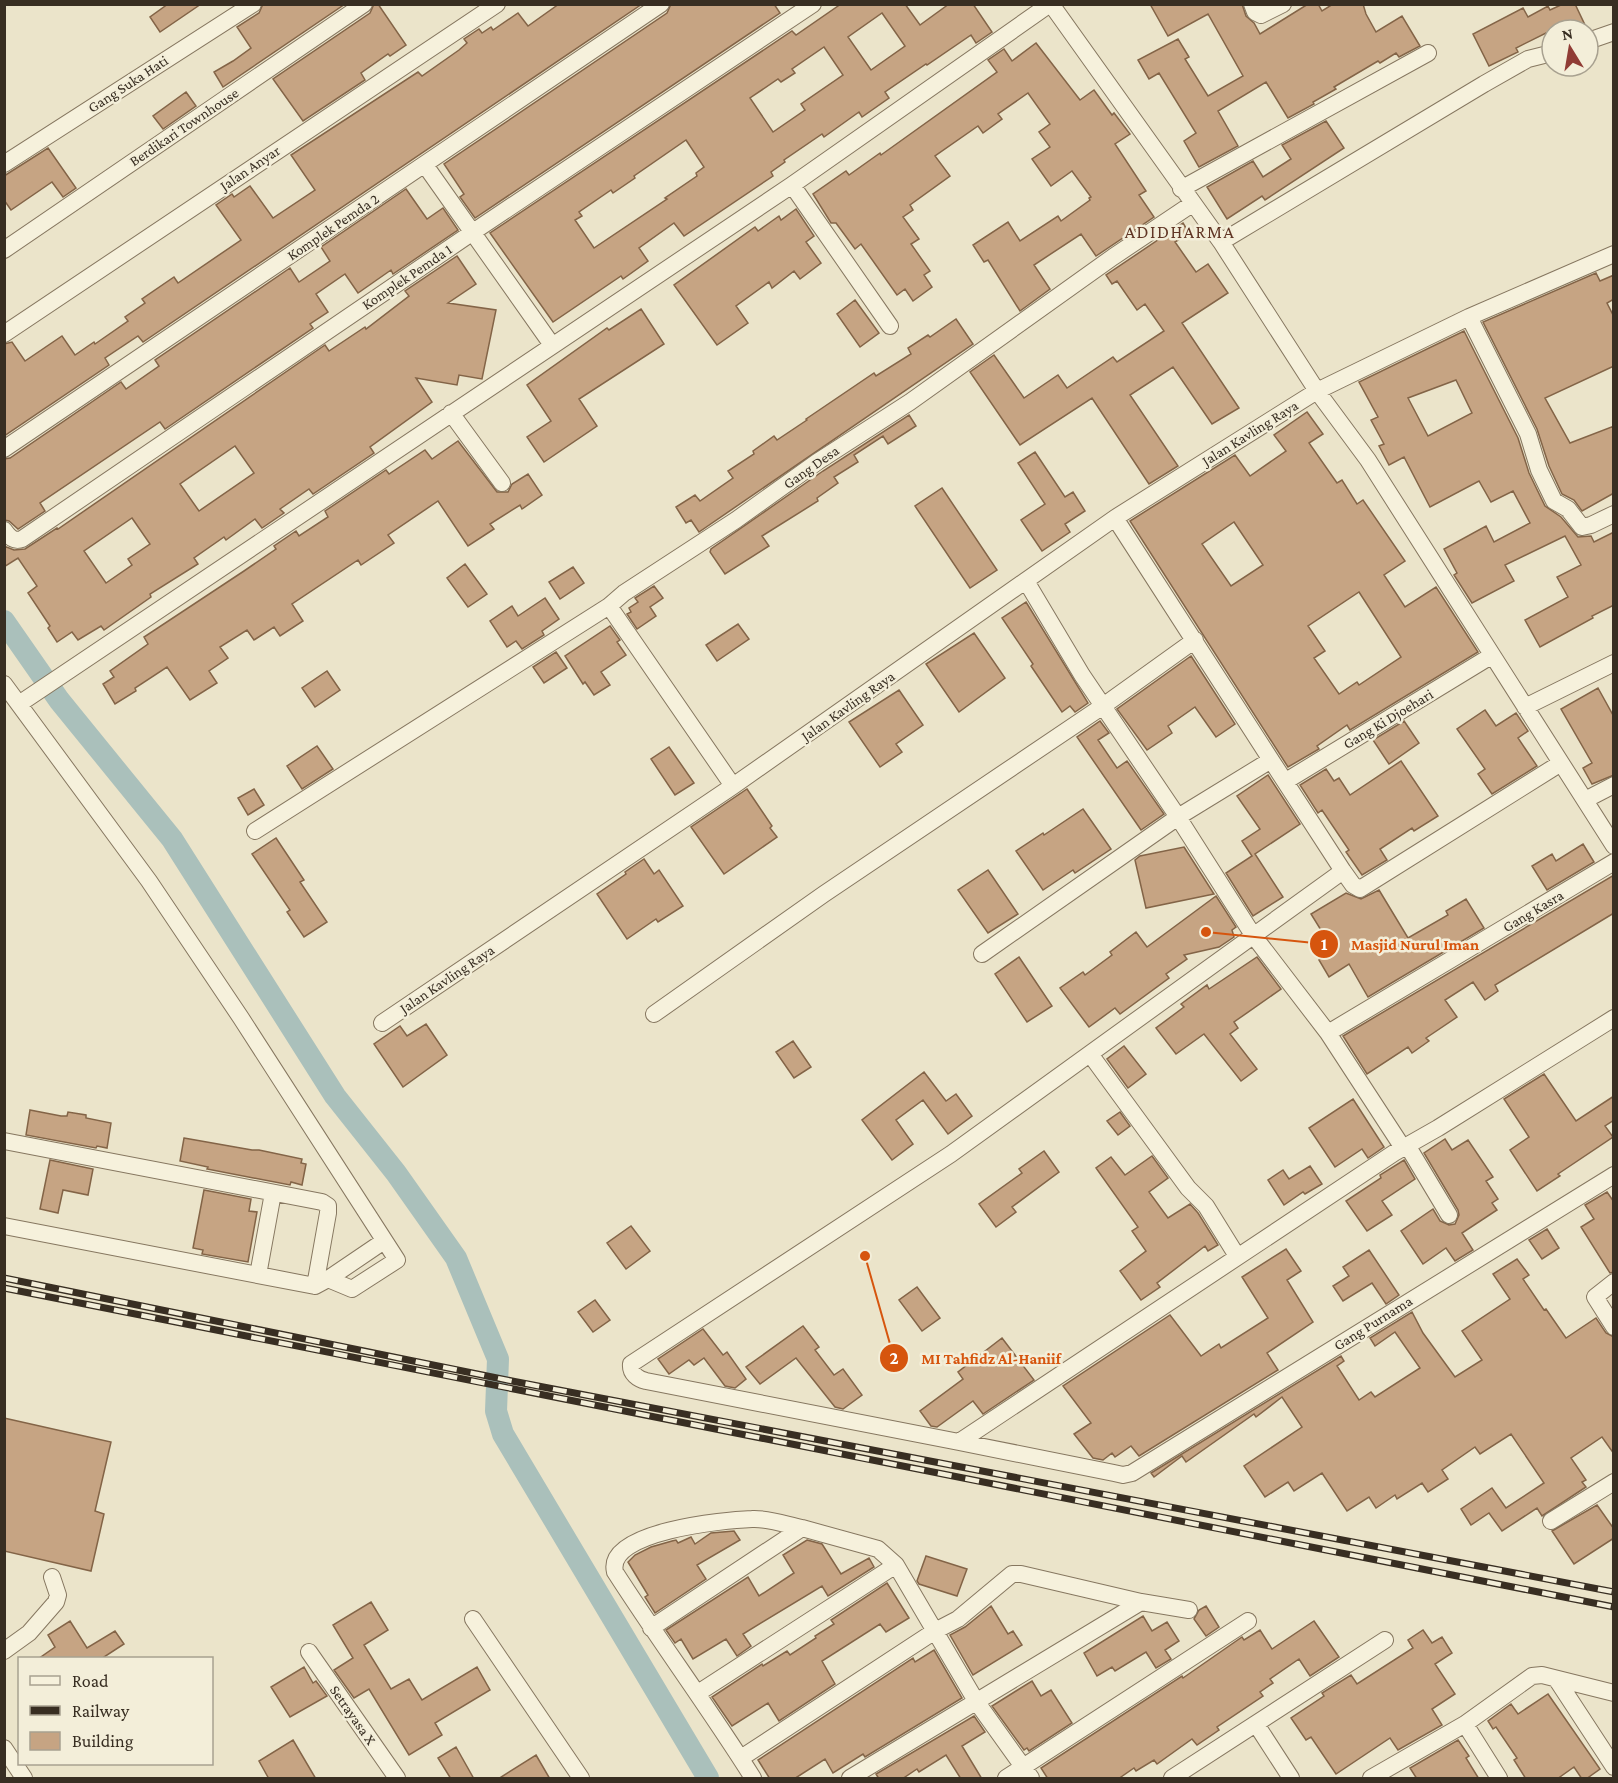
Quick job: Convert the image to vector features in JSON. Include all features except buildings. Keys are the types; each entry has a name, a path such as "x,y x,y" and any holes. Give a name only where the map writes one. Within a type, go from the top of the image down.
{"street":[{"name":"Gang Suka Hati","path":"4,164 253,4"},
{"name":"Berdikari Townhouse","path":"4,250 364,4"},
{"name":"Jalan Anyar","path":"4,334 497,4"},
{"name":"Komplek Pemda 2","path":"4,449 661,4"},
{"name":"Komplek Pemda 1","path":"4,530 12,539 17,541 22,539 813,4"},
{"path":"19,704 792,185 1051,4 1221,242 1317,391 1386,488 1614,846"},
{"path":"1252,4 1255,12 1261,15 1283,4"},
{"path":"1181,189 1428,53"},
{"path":"1221,242 1484,84 1528,59 1540,56"},
{"path":"425,165 552,345"},
{"path":"792,185 890,327"},
{"name":"Gang Desa","path":"255,831 609,606 624,593 736,520 817,462 910,402 1192,204"},
{"name":"Jalan Kavling Raya","path":"382,1023 733,786 1115,518 1317,391 1469,317 1614,254"},
{"path":"1469,317 1528,434 1535,461 1554,501 1568,509 1582,527 1614,514"},
{"path":"451,413 502,483"},
{"path":"1115,518 1342,871 1357,888 1364,888 1561,763"},
{"path":"1026,581 1082,675 1178,817 1253,935 1328,1033 1449,1215"},
{"path":"609,606 733,786"},
{"path":"654,1014 824,894 1103,706 1195,640"},
{"name":"Gang Ki Djoehari","path":"1286,782 1491,656"},
{"path":"1525,707 1614,663"},
{"path":"4,684 149,881 241,1018 397,1260 352,1289 258,1275 4,1226"},
{"path":"982,954 1178,817 1271,760"},
{"path":"1585,800 1614,785"},
{"name":"Gang Kasra","path":"1328,1033 1614,862"},
{"path":"1342,871 951,1154 632,1364 632,1371 646,1381 959,1442 1405,1147 1614,1018"},
{"path":"1090,1053 1188,1188 1206,1206 1237,1256"},
{"path":"4,1141 322,1202 328,1206 321,1283"},
{"name":"Gang Purnama","path":"959,1442 1114,1473 1132,1473 1614,1175"},
{"path":"258,1275 273,1193"},
{"path":"321,1283 384,1241"},
{"path":"1614,1282 1595,1297 1614,1327"},
{"path":"1551,1521 1614,1482"},
{"path":"753,1779 698,1693 651,1628 615,1572 614,1560 622,1552 654,1535 680,1527 754,1519 802,1528 878,1549 896,1565 976,1701 1027,1773"},
{"path":"651,1628 802,1528"},
{"path":"698,1693 896,1565"},
{"path":"741,1758 935,1631 964,1615 1014,1574 1046,1579 1141,1602 1189,1610"},
{"path":"4,1651 29,1633 56,1602 58,1595 52,1577"},
{"path":"850,1779 1141,1602"},
{"path":"473,1619 581,1779"},
{"path":"1006,1779 1027,1773 1248,1621"},
{"path":"1172,1779 1192,1774 1256,1724 1384,1640"},
{"name":"Setrayasa X","path":"309,1652 397,1779"},
{"path":"1381,1776 1465,1724 1532,1676 1542,1675 1614,1693"},
{"path":"1557,1680 1614,1767"},
{"path":"1256,1724 1291,1779"},
{"path":"1465,1724 1499,1779"},
{"path":"4,1748 24,1779"}],"waterway":[{"path":"4,621 59,700 172,839 335,1096 396,1173 456,1258 498,1359 496,1411 503,1434 708,1778"},
{"path":"4,638 14,632"}],"railway":[{"path":"4,1278 512,1381 1614,1592"},
{"path":"4,1288 1614,1607"}],"place":[{"name":"Masjid Nurul Iman","path":"1206,932"},
{"name":"MI Tahfidz Al-Haniif","path":"865,1256"}],"district":[{"name":"ADIDHARMA","path":"1180,232"}]}
